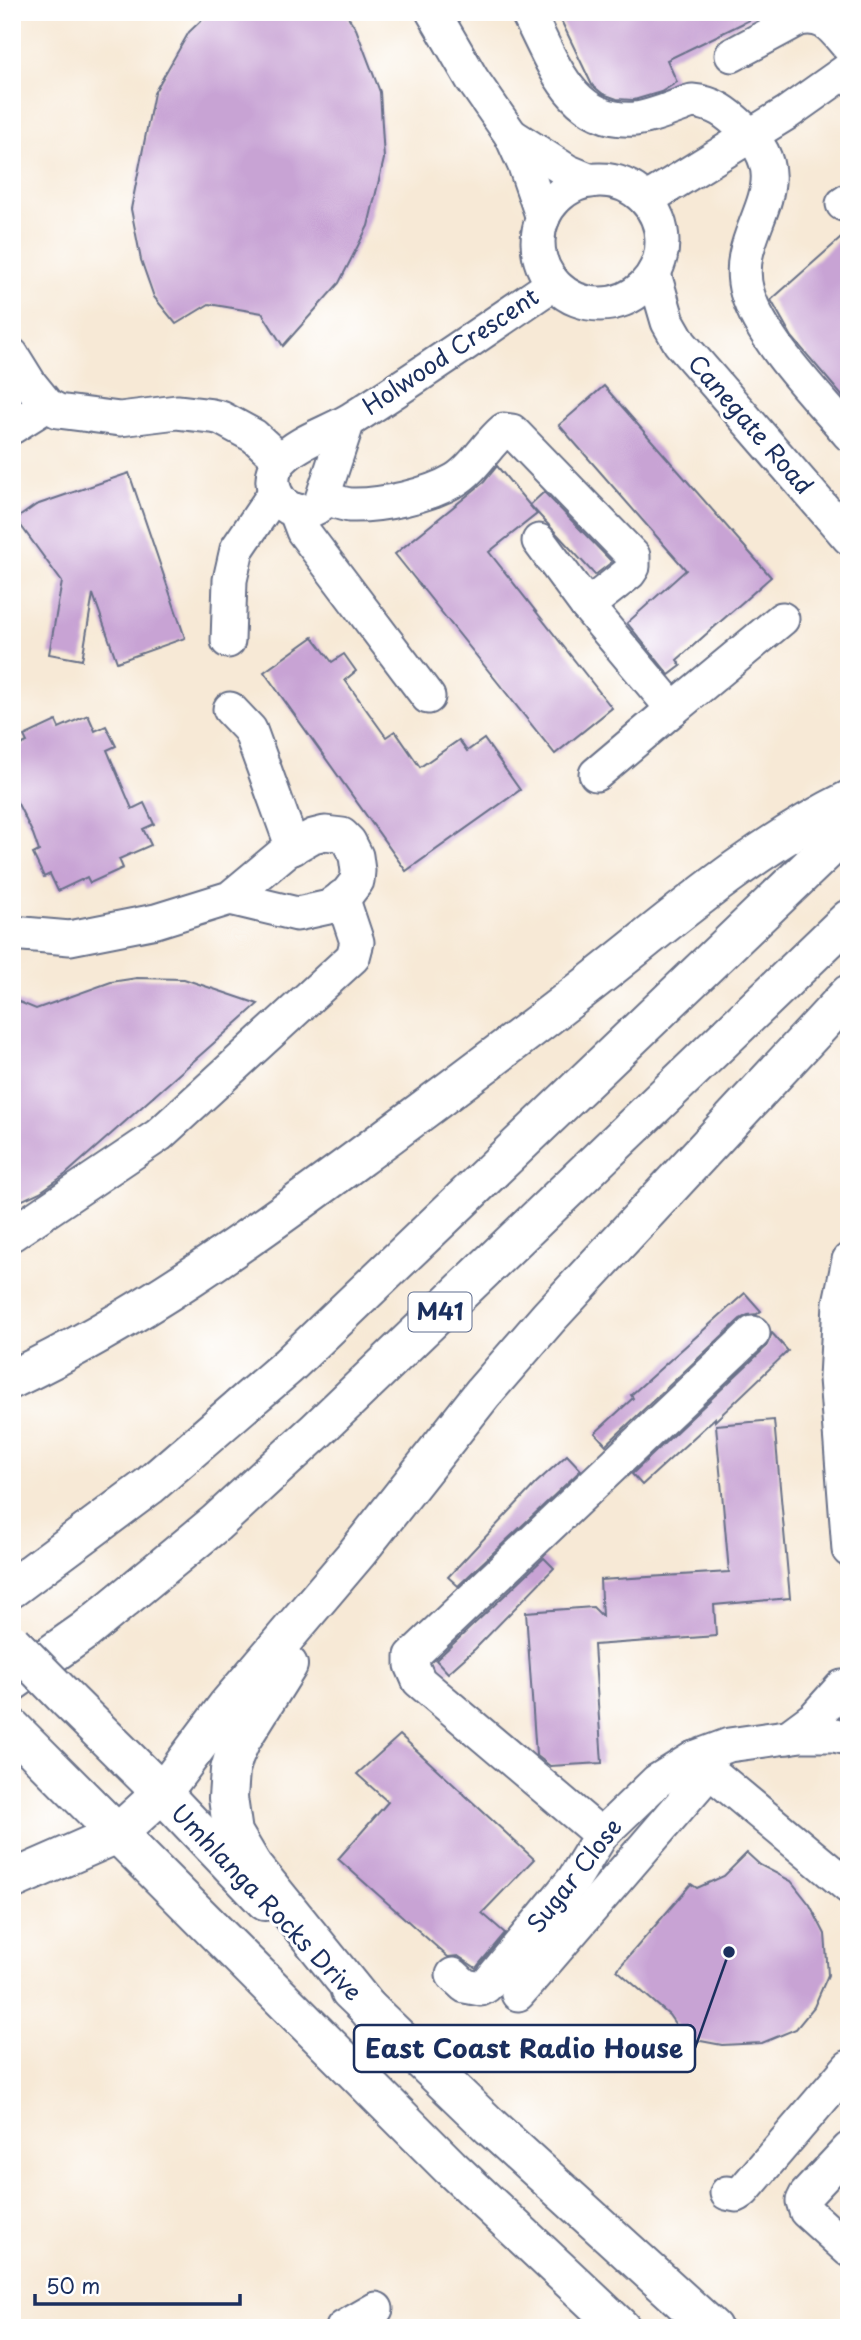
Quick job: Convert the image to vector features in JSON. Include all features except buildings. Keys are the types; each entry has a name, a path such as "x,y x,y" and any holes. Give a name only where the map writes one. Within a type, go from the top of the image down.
{"main road":[{"path":"12,1379 64,1354 147,1307 272,1222 518,1040 732,873 820,815 849,800"},
{"name":"M41","path":"12,1588 149,1486 289,1365 849,829"},
{"name":"M41","path":"12,1682 86,1630 226,1514 316,1431 849,919"},
{"path":"12,1880 117,1834 162,1793 227,1706 357,1553 484,1393 549,1317 849,994"},
{"path":"357,1553 241,1740 230,1770 228,1798 233,1833 252,1865 373,2015"},
{"name":"Umhlanga Rocks Drive","path":"12,1643 162,1793 373,2015 712,2328"},
{"path":"12,1728 450,2167 621,2328"},
{"path":"657,2279 684,2291 737,2328"}],"street":[{"path":"433,12 472,79 511,135 543,218"},
{"path":"527,12 568,91 580,103 614,118 637,119 692,102 701,102 724,111 751,135 764,154 770,179 749,241 745,288 753,311 769,338 849,434"},
{"path":"732,55 799,19 808,17 821,19 829,24 849,47"},
{"path":"646,200 787,113 849,69"},
{"path":"511,135 558,167 591,180 611,181 630,187 646,200 657,217 662,236 661,256 653,274 638,292 618,302 601,305 583,302 567,295 553,284 542,263 538,241 543,218 554,200 571,187 591,180"},
{"name":"Canegate Road","path":"653,274 668,322 680,343 849,538"},
{"name":"Holwood Crescent","path":"280,460 308,441 348,421 553,284"},
{"name":"Canegate Road","path":"618,302 643,316 680,343"},
{"path":"12,355 47,405 69,414 135,418 177,412 221,418 254,436 280,460 273,483 298,500 349,505 426,494 454,480 472,465 504,430 512,431 633,556 633,567 629,573 587,606"},
{"path":"12,427 47,405"},
{"name":"Holwood Crescent","path":"298,500 348,421"},
{"path":"228,641 230,580 237,549 298,500"},
{"path":"298,500 303,531 428,697"},
{"path":"539,541 587,606 673,709"},
{"path":"596,774 782,619"},
{"path":"230,709 250,730 293,848"},
{"path":"12,933 70,938 156,921 230,898 293,848 313,836 325,833 342,835 356,856 357,881 330,907 297,914 230,898"},
{"path":"12,1234 159,1135 353,957 357,942 342,897"},
{"path":"849,1260 841,1303 836,1378 849,1550"},
{"path":"601,1835 419,1681 414,1672 412,1656 752,1333"},
{"path":"845,1680 838,1700 839,1714 849,1736"},
{"name":"Sugar Close","path":"788,1737 815,1717 845,1680"},
{"name":"Sugar Close","path":"453,1975 465,1986 475,1989 486,1986 574,1879 601,1835 657,1781 701,1765 729,1745 819,1734 849,1736"},
{"path":"517,1994 701,1765 849,1887"},
{"path":"727,2193 737,2195 743,2191 849,2067"},
{"path":"849,2149 803,2201 806,2211 849,2250"},
{"path":"343,2328 376,2309"}],"place":[{"name":"East Coast Radio House","path":"729,1952"}]}
